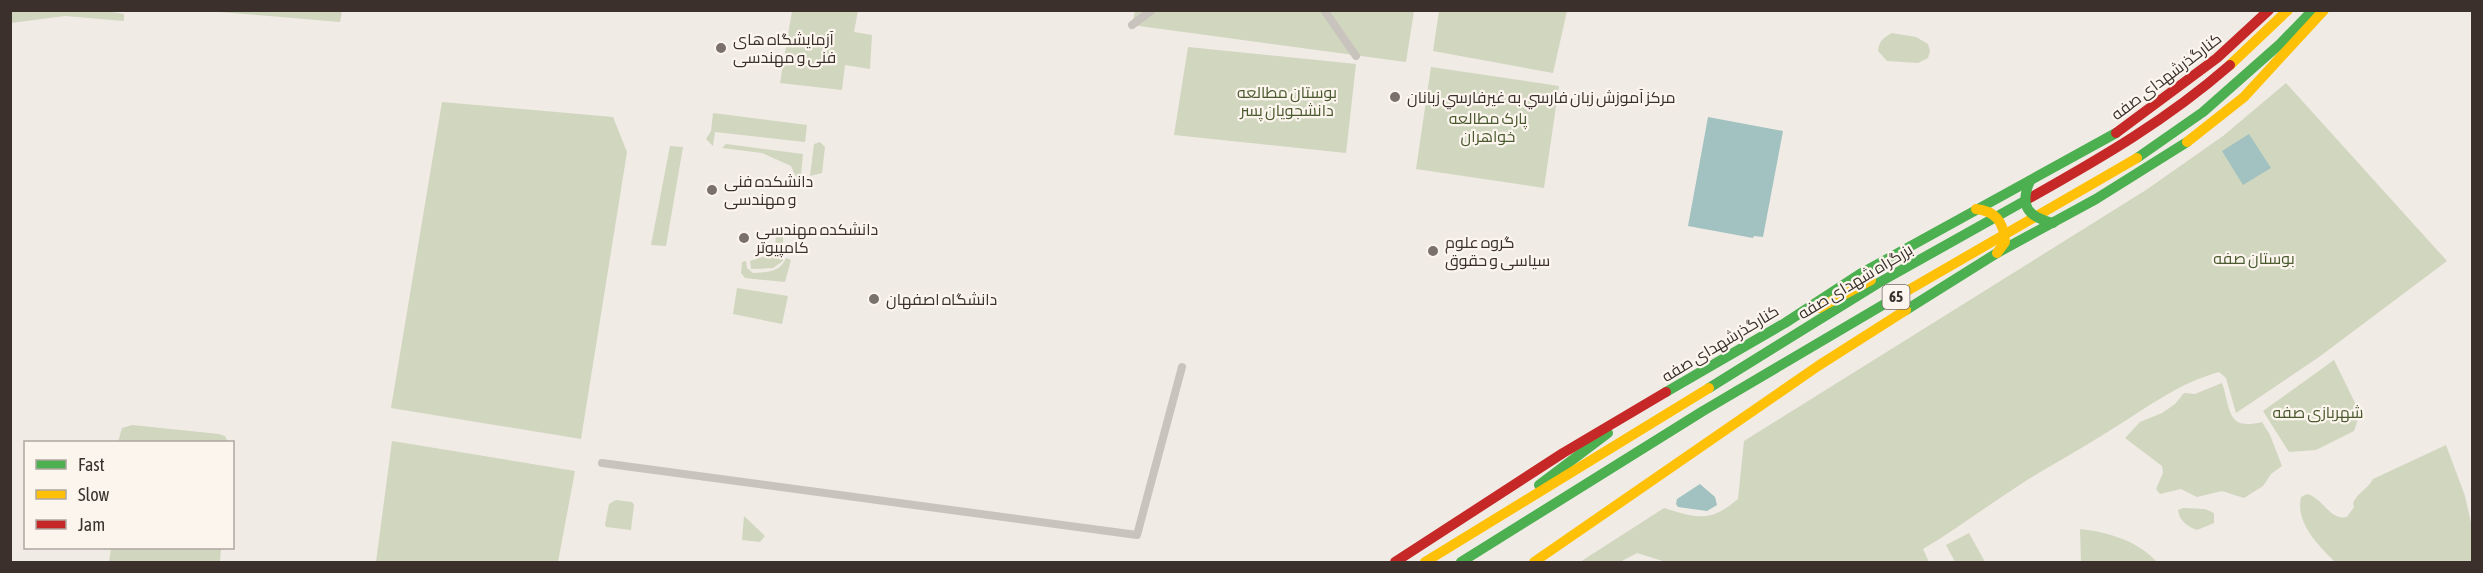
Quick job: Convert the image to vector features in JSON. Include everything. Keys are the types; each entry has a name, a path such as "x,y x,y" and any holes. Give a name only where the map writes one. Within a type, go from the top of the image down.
{"main road":[{"name":"کنارگذرشهدای صفه","path":"1395,562 1563,453 1785,323 1860,274 1976,208 2122,130 2217,58 2269,10"},
{"name":"بزرگراه شهدای صفه","path":"1425,562 1880,282 2120,147 2193,97 2252,46 2288,10"},
{"name":"بزرگراه شهدای صفه","path":"1461,562 1703,411 2044,210 2132,162 2203,112 2280,44 2313,10"},
{"path":"1534,562 1818,366 1997,253 2145,171 2181,147 2244,97 2325,10"},
{"path":"2030,181 2024,196 2026,208 2036,218 2053,222"},
{"path":"1976,208 1989,211 2002,223 2005,242 1997,253"},
{"path":"1655,400 1734,358 1864,283 1942,248"},
{"path":"1470,535 1642,407"}],"street":[{"path":"1132,25 1152,10"},
{"path":"1324,10 1356,56"},
{"path":"602,463 1137,535 1182,367"}],"green space":[{"path":"100,10 124,14 124,21 65,16 11,23 11,11"},
{"path":"208,11 342,11 340,22"},
{"path":"792,11 858,11 854,32 872,35 870,69 845,65 842,90 780,83"},
{"path":"1135,11 1414,11 1406,62 1132,25"},
{"path":"1439,11 1567,11 1553,73 1433,51"},
{"path":"1892,33 1916,37 1928,44 1930,51 1928,58 1918,63 1887,61 1878,51 1879,45"},
{"name":"بوستان مطالعه دانشجویان پسر","path":"1188,47 1356,64 1346,153 1174,135"},
{"name":"پارک مطالعه خواهران","path":"1431,67 1559,86 1544,188 1416,169"},
{"name":"بوستان صفه","path":"2286,83 2447,261 2319,357 2236,413 2226,378 2219,372 2175,390 2026,481 1923,549 1929,562 1666,562 1637,553 1620,562 1580,562 1664,508 1703,516 1728,507 1738,499 1744,441 2146,190 2223,136"},
{"path":"442,102 613,117 627,152 581,439 391,408"},
{"path":"713,113 807,125 805,142 715,132 713,146 706,139 711,131"},
{"path":"820,142 825,147 822,173 810,176 814,144"},
{"path":"726,144 803,154 801,174 797,179 791,166 762,153 722,148"},
{"path":"670,146 683,147 666,246 651,245"},
{"path":"776,232 783,232 783,261 773,268 751,269 750,261 775,253"},
{"path":"786,258 791,260 785,282 745,278 741,273 742,262 746,261 747,268 753,273 777,269"},
{"path":"737,288 788,296 782,324 733,314"},
{"name":"شهربازی صفه","path":"2334,360 2360,413 2354,431 2316,450 2289,452 2263,411"},
{"path":"2222,383 2232,416 2242,423 2262,422 2270,435 2282,466 2271,474 2263,486 2244,498 2222,491 2197,497 2181,489 2160,494 2156,489 2163,473 2162,466 2125,438 2140,422 2162,413 2175,404 2184,393 2195,394"},
{"path":"132,425 219,434 225,436 228,441 118,441 122,428"},
{"path":"392,441 575,471 558,562 376,562"},
{"path":"2446,445 2465,496 2472,527 2472,562 2335,562 2322,549 2305,525 2300,507 2301,497 2307,494 2313,496 2331,513 2347,517 2354,507 2355,499 2373,479"},
{"path":"616,500 632,502 634,505 631,530 605,525 609,504"},
{"path":"2183,508 2205,509 2214,513 2214,523 2197,530 2180,518 2178,510"},
{"path":"744,516 765,536 760,542 742,540"},
{"path":"2080,529 2101,532 2132,543 2157,562 2081,562"},
{"path":"1969,533 1985,562 1955,562 1946,545"},
{"path":"111,549 221,549 220,562 109,562"}],"water":[{"path":"1708,117 1783,131 1763,237 1754,236 1753,238 1688,226"},
{"path":"2249,134 2271,168 2243,185 2222,151"},
{"path":"1700,484 1715,497 1717,505 1707,511 1678,507 1677,499"}],"traffic: fast":[{"path":"2137,158 2203,112 2280,44 2313,10"},
{"path":"1666,392 1785,323 1860,274 2116,133"},
{"path":"1906,310 1997,253 2096,199 2187,142"},
{"path":"2030,181 2025,197 2028,209 2037,217 2053,223"},
{"path":"1709,388 1880,282 2028,199"},
{"path":"1461,562 1703,411 1893,299"},
{"path":"1539,485 1608,433"}],"traffic: slow":[{"path":"2230,65 2288,10"},
{"path":"2187,142 2244,97 2324,10"},
{"path":"1893,299 2137,158"},
{"path":"1976,209 1989,212 2001,224 2005,242 1997,253"},
{"path":"1819,308 1871,280"},
{"path":"1534,562 1818,366 1906,310"},
{"path":"1425,562 1709,388"}],"traffic: jam":[{"path":"2116,133 2217,58 2269,10"},
{"path":"2028,199 2158,121 2230,65"},
{"path":"1395,562 1563,453 1666,392"}],"place":[{"name":"آزمایشگاه های فنی و مهندسی","path":"721,48"},
{"name":"مرکز آموزش زبان فارسي به غيرفارسي زبانان","path":"1395,97"},
{"name":"دانشکده فنی و مهندسی","path":"712,190"},
{"name":"دانشکده مهندسی کامپیوتر","path":"744,238"},
{"name":"گروه علوم سیاسی و حقوق","path":"1433,251"},
{"name":"دانشگاه اصفهان","path":"874,299"}]}
